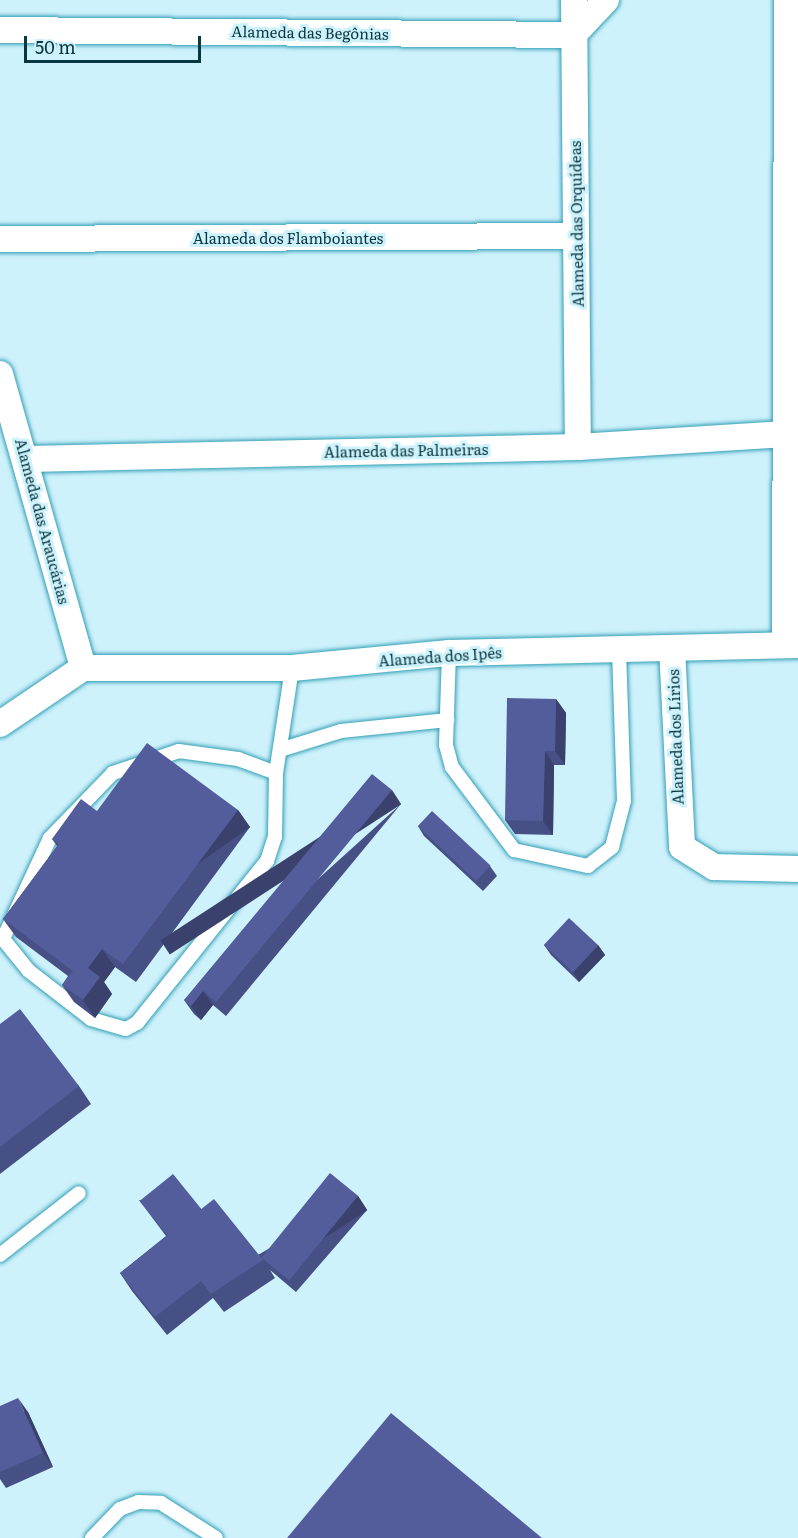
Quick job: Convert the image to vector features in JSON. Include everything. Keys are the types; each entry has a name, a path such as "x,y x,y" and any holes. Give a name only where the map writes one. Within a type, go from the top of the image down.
{"street":[{"name":"Alameda das Orquídeas","path":"574,0 578,447"},
{"path":"573,35 606,0"},
{"path":"787,0 786,434 792,645"},
{"name":"Alameda das Begônias","path":"0,30 573,35"},
{"name":"Alameda dos Flamboiantes","path":"0,239 576,236"},
{"name":"Alameda das Araucárias","path":"0,374 27,459 83,668"},
{"name":"Alameda das Palmeiras","path":"27,459 578,447 786,434"},
{"name":"Alameda dos Ipês","path":"83,668 292,668 449,654 792,645"},
{"name":"Alameda dos Lírios","path":"672,648 679,826 682,847 714,867 798,869"},
{"path":"0,724 83,668"}],"lane":[{"path":"449,654 447,720 452,767 514,850 562,865 588,866 612,847 624,801 619,650"},
{"path":"276,773 238,759 179,751 113,773 50,838 3,939 29,971 91,1019 126,1029 267,861 279,807 276,773 292,668"},
{"path":"280,750 341,731 447,720"},
{"path":"0,1255 80,1193"},
{"path":"92,1538 120,1509 138,1502 161,1503 216,1538"}],"building":[{"path":"507,698 556,699 555,751 545,751 543,821 505,820"},
{"path":"147,743 238,810 123,964 102,949 88,968 100,977 83,1000 62,985 73,971 3,919 59,844 52,839 81,799 97,811"},
{"path":"372,774 392,790 216,1002 203,991 191,1006 184,1000"},
{"path":"432,811 491,866 476,881 418,826"},
{"path":"569,918 598,945 573,972 544,945"},
{"path":"20,1009 79,1086 0,1147 0,1024"},
{"path":"330,1173 358,1196 289,1280 261,1258"},
{"path":"173,1174 201,1209 168,1236 140,1201"},
{"path":"214,1199 263,1260 211,1294 201,1281 155,1317 120,1273"},
{"path":"18,1398 43,1453 0,1472 0,1406"},
{"path":"391,1413 542,1538 287,1538"}]}
